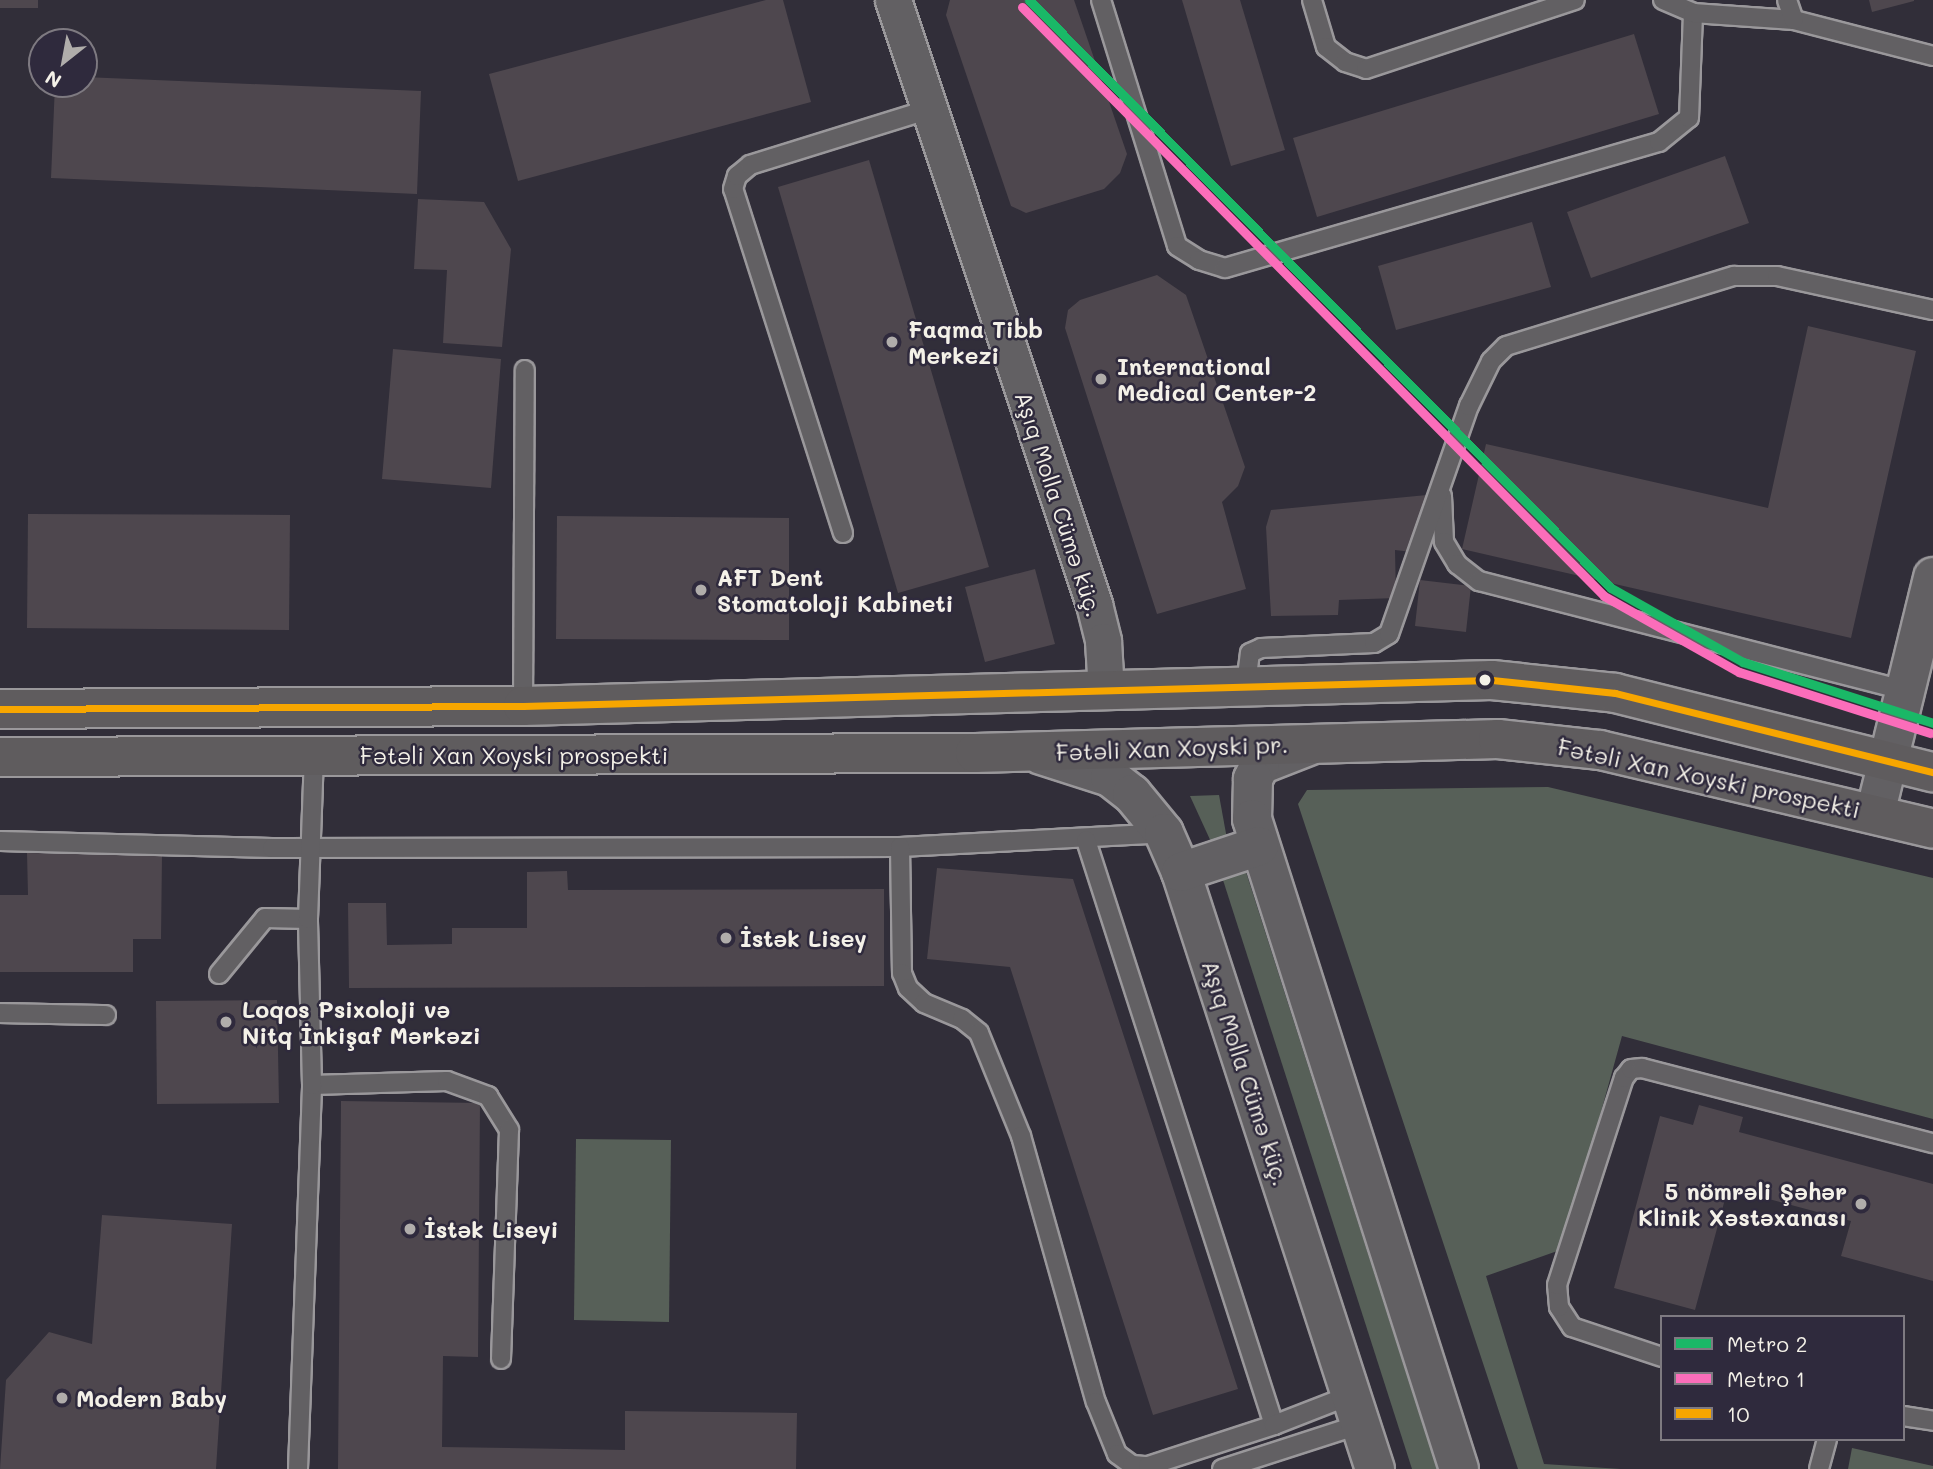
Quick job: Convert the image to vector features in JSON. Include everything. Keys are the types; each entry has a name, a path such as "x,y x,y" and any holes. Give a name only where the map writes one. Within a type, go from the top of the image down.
{"main road":[{"path":"1875,814 1933,576"},
{"path":"0,709 523,706 1468,680 1565,685 1933,772"},
{"name":"Fətəli Xan Xoyski prospekti","path":"1315,744 1498,740 1600,750 1933,829"},
{"path":"1315,744 1272,758 1253,779 1252,819 1459,1469"},
{"name":"Fətəli Xan Xoyski pr.","path":"1028,752 1315,744"},
{"name":"Fətəli Xan Xoyski prospekti","path":"0,757 1028,752"},
{"name":"Aşıq Molla Cümə küç.","path":"1028,752 1110,777 1141,803 1164,833 1181,872 1375,1469"},
{"path":"1181,872 1259,846"}],"street":[{"name":"Aşıq Molla Cümə küç.","path":"893,0 927,110 1094,604 1103,641 1106,691"}],"lane":[{"path":"1101,0 1177,246 1199,260 1225,268 1658,142 1689,118 1693,13"},
{"path":"1312,0 1326,47 1345,62 1366,69 1575,0"},
{"path":"1663,0 1693,13 1794,20 1933,56"},
{"path":"1787,0 1794,20"},
{"path":"843,533 733,189 737,176 750,165 927,110"},
{"path":"1246,685 1250,653 1261,649 1374,643 1389,634 1469,406 1491,361 1506,346 1734,276 1777,276 1933,310"},
{"path":"523,706 525,370"},
{"path":"1441,483 1444,542 1457,564 1479,582 1905,690"},
{"path":"298,1469 312,1085 308,919 314,755"},
{"path":"0,841 310,848 900,847 1086,840 1164,833"},
{"path":"1086,840 1274,1425"},
{"path":"900,847 902,973 908,988 924,1003 962,1018 979,1033 1021,1136 1096,1402 1117,1454 1132,1465 1147,1466 1274,1425 1356,1410"},
{"path":"219,974 265,918 308,919"},
{"path":"0,1013 106,1015"},
{"path":"1660,1356 1572,1327 1559,1307 1557,1285 1624,1078 1631,1069 1642,1068 1933,1143"},
{"path":"312,1085 447,1081 488,1096 509,1130 501,1359"},
{"path":"1222,1469 1356,1410"},
{"path":"1905,1416 1933,1421"},
{"path":"1819,1469 1826,1441"}],"shaded area":[{"path":"1548,787 1933,878 1933,1119 1622,1036 1563,1249 1486,1276 1544,1464 1621,1469 1518,1469 1298,804 1307,790"},
{"path":"1219,795 1227,839 1212,844 1190,796"},
{"path":"1246,872 1437,1469 1412,1469 1223,880"},
{"path":"576,1139 671,1140 669,1322 574,1320"},
{"path":"1852,1448 1933,1466 1933,1469 1848,1469"}],"building":[{"path":"0,0 38,0 38,8 0,8"},
{"path":"766,0 783,0 811,102 518,181 489,74"},
{"path":"950,0 1074,0 1127,154 1120,173 1104,189 1026,213 1011,206 946,15"},
{"path":"1182,0 1240,0 1285,150 1231,166"},
{"path":"1869,0 1914,0 1914,1 1872,12"},
{"path":"1634,34 1659,114 1317,217 1293,138"},
{"path":"98,78 421,91 417,194 51,178 54,98 98,98"},
{"path":"1725,156 1749,223 1591,278 1567,212"},
{"path":"869,160 989,567 898,593 778,187"},
{"path":"418,199 484,202 511,249 502,347 443,343 447,270 414,269"},
{"path":"1532,222 1551,287 1396,330 1378,266"},
{"path":"1157,275 1186,295 1245,467 1238,486 1222,502 1246,589 1157,614 1065,328 1068,310 1080,300"},
{"path":"1808,326 1916,351 1851,638 1462,549 1486,444 1768,508"},
{"path":"393,349 501,359 491,488 382,479"},
{"path":"1427,495 1412,552 1395,550 1396,598 1339,600 1338,615 1271,616 1266,527 1271,510"},
{"path":"28,514 290,515 289,630 27,628"},
{"path":"557,516 789,518 789,640 556,639"},
{"path":"1035,569 1055,644 985,662 965,587"},
{"path":"1420,580 1471,586 1466,632 1415,626"},
{"path":"27,853 162,855 161,939 133,939 133,972 0,972 0,895 28,895"},
{"path":"937,868 1073,879 1238,1389 1153,1415 1010,967 927,959"},
{"name":"İstək Lisey","path":"567,871 568,890 884,889 884,986 349,988 348,903 386,903 387,945 452,944 452,928 527,928 527,872"},
{"path":"277,1000 279,1103 157,1104 156,1001"},
{"name":"İstək Liseyi","path":"341,1101 480,1103 478,1357 443,1356 442,1447 625,1450 625,1411 797,1413 796,1469 338,1469"},
{"name":"5 nömrəli Şəhər Klinik Xəstəxanası","path":"1699,1105 1743,1117 1739,1132 1933,1184 1933,1281 1841,1256 1851,1221 1728,1188 1695,1310 1614,1288 1660,1116 1693,1125"},
{"path":"102,1215 232,1224 216,1469 0,1469 6,1380 49,1332 92,1344"}],"metro line":[{"name":"2","path":"1029,0 1611,588 1743,662 1933,723"},
{"name":"1","path":"1022,7 1604,596 1739,672 1930,733"}],"transit line":[{"name":"10","path":"0,709 523,706 1492,680 1615,693 1933,772"}],"place":[{"name":"Faqma Tibb Merkezi","path":"892,342"},
{"name":"International Medical Center-2","path":"1101,379"},
{"name":"AFT Dent Stomatoloji Kabineti","path":"701,590"},
{"name":"İstək Lisey","path":"726,938"},
{"name":"Loqos Psixoloji və Nitq İnkişaf Mərkəzi","path":"226,1022"},
{"name":"5 nömrəli Şəhər Klinik Xəstəxanası","path":"1861,1204"},
{"name":"İstək Liseyi","path":"410,1229"},
{"name":"Modern Baby","path":"62,1398"}]}
